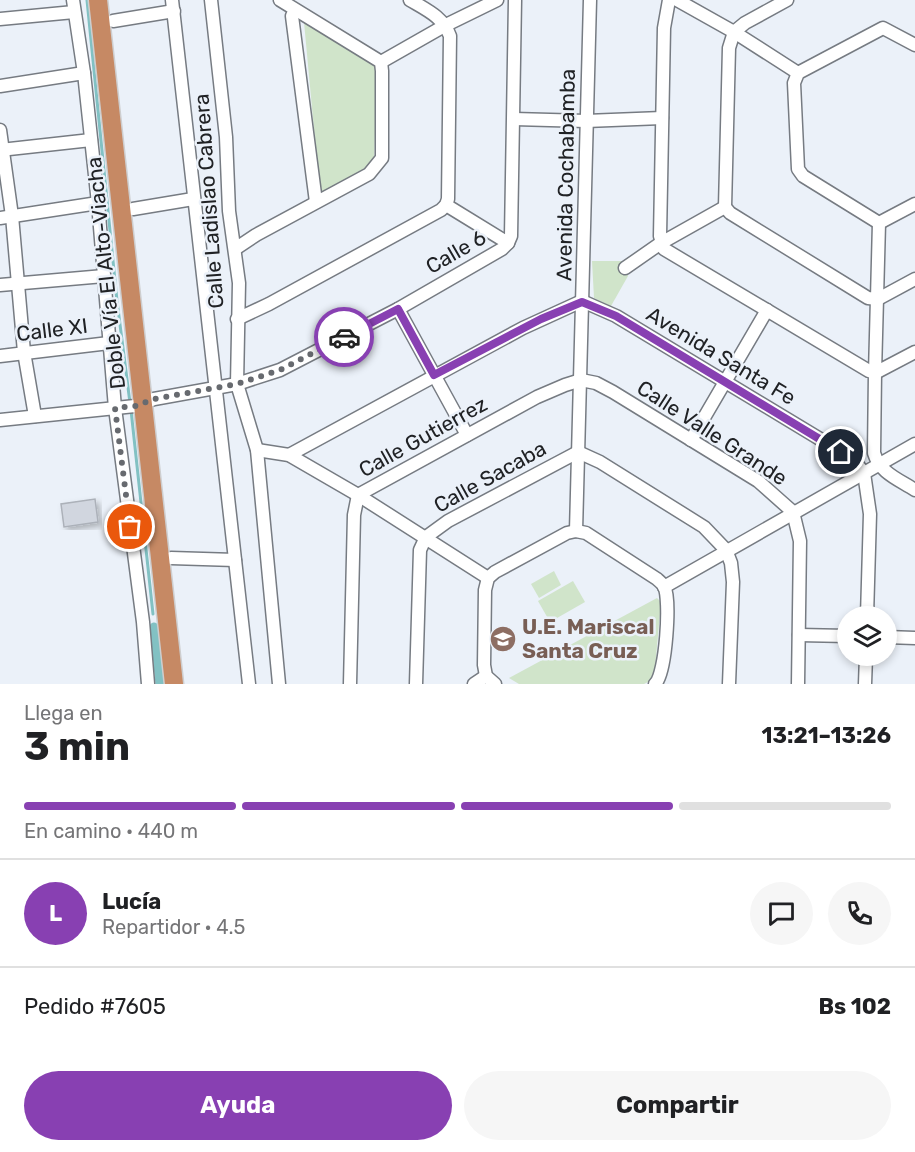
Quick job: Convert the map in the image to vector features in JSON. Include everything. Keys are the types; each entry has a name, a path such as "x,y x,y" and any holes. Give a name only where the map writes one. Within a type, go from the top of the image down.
{"highway":[{"name":"Doble Vía El Alto-Viacha","path":"98,0 134,405 167,621 174,684"},
{"name":"Doble Vía El Alto-Viacha","path":"110,0 133,209 134,405 171,558 185,684"}],"street":[{"name":"Calle Ladislao Cabrera","path":"211,0 226,137 229,212 239,283 237,384 257,450 279,684"},
{"path":"280,0 381,62"},
{"path":"237,319 269,304 441,210 446,205 448,199 450,36 446,25 440,18 410,0"},
{"path":"381,62 446,25 497,0"},
{"name":"Calle 6","path":"0,420 134,405 237,384 280,370 398,309 508,243 511,236 515,0"},
{"name":"Avenida Cochabamba","path":"576,531 590,0"},
{"path":"669,0 664,28 660,237 664,249 869,371 875,373 915,352"},
{"path":"677,0 734,32 798,73"},
{"path":"787,0 745,23 734,32 729,48 725,207 730,213 868,298 878,298 915,279"},
{"path":"112,21 173,5 249,684"},
{"path":"0,19 73,6 84,73 98,203 109,343 134,405 143,622 148,684"},
{"path":"295,10 292,16 316,202"},
{"path":"879,223 803,176 798,169 794,83 798,73 883,27 915,45"},
{"path":"235,249 369,174 382,158 381,62"},
{"path":"0,86 84,73"},
{"path":"514,119 586,121 663,118"},
{"path":"0,130 6,217 35,416"},
{"path":"1,150 91,140"},
{"path":"133,209 193,199"},
{"path":"6,217 98,203"},
{"path":"879,223 915,204"},
{"path":"446,205 508,243"},
{"path":"624,268 661,243 725,207"},
{"path":"879,223 874,453 878,464 889,474 915,490"},
{"path":"0,285 104,276"},
{"path":"289,455 541,319 582,302"},
{"name":"Avenida Santa Fe","path":"582,302 616,316 725,381 853,459 864,473"},
{"path":"398,309 467,435"},
{"path":"691,440 767,310"},
{"name":"Calle XI","path":"0,356 109,343"},
{"name":"Calle Gutierrez","path":"350,684 354,515 358,495 537,398 581,380"},
{"name":"Calle Valle Grande","path":"581,380 596,383 758,481 793,512 800,541 798,684"},
{"path":"664,587 915,444"},
{"path":"257,450 289,455 426,537 488,578"},
{"path":"578,452 600,462 704,527 726,550 731,563 733,582 729,684"},
{"name":"Calle Sacaba","path":"416,684 420,550 426,537 448,521 578,452"},
{"path":"864,473 870,514 867,606"},
{"path":"474,684 490,680 484,665 485,590 488,578 567,533 576,531 586,533 657,579 664,587 665,649 663,668 655,684"},
{"path":"171,558 235,560"},
{"path":"143,622 167,621"},
{"path":"799,635 837,636"},
{"path":"897,637 915,638"},
{"path":"865,684 866,666"}],"green space":[{"path":"304,22 377,68 374,164 320,194"},
{"path":"592,261 622,261 628,276 611,306 594,298"},
{"path":"554,571 561,585 539,598 531,584"},
{"path":"573,581 585,602 550,622 538,601"},
{"path":"657,598 661,602 654,679 644,684 519,684 509,678"}],"building":[{"path":"95,499 98,522 64,527 61,504"}],"waterway":[{"path":"87,0 117,301 130,403"},
{"path":"131,410 153,614"},
{"path":"154,627 160,684"}],"way so far":[{"path":"130,527 115,408 135,406 154,399 237,384 280,370 344,337"}],"place":[{"name":"U.E. Mariscal Santa Cruz","path":"503,639"}],"route":[{"path":"344,337 398,309 434,375 559,310 582,302 616,316 841,452"}]}
